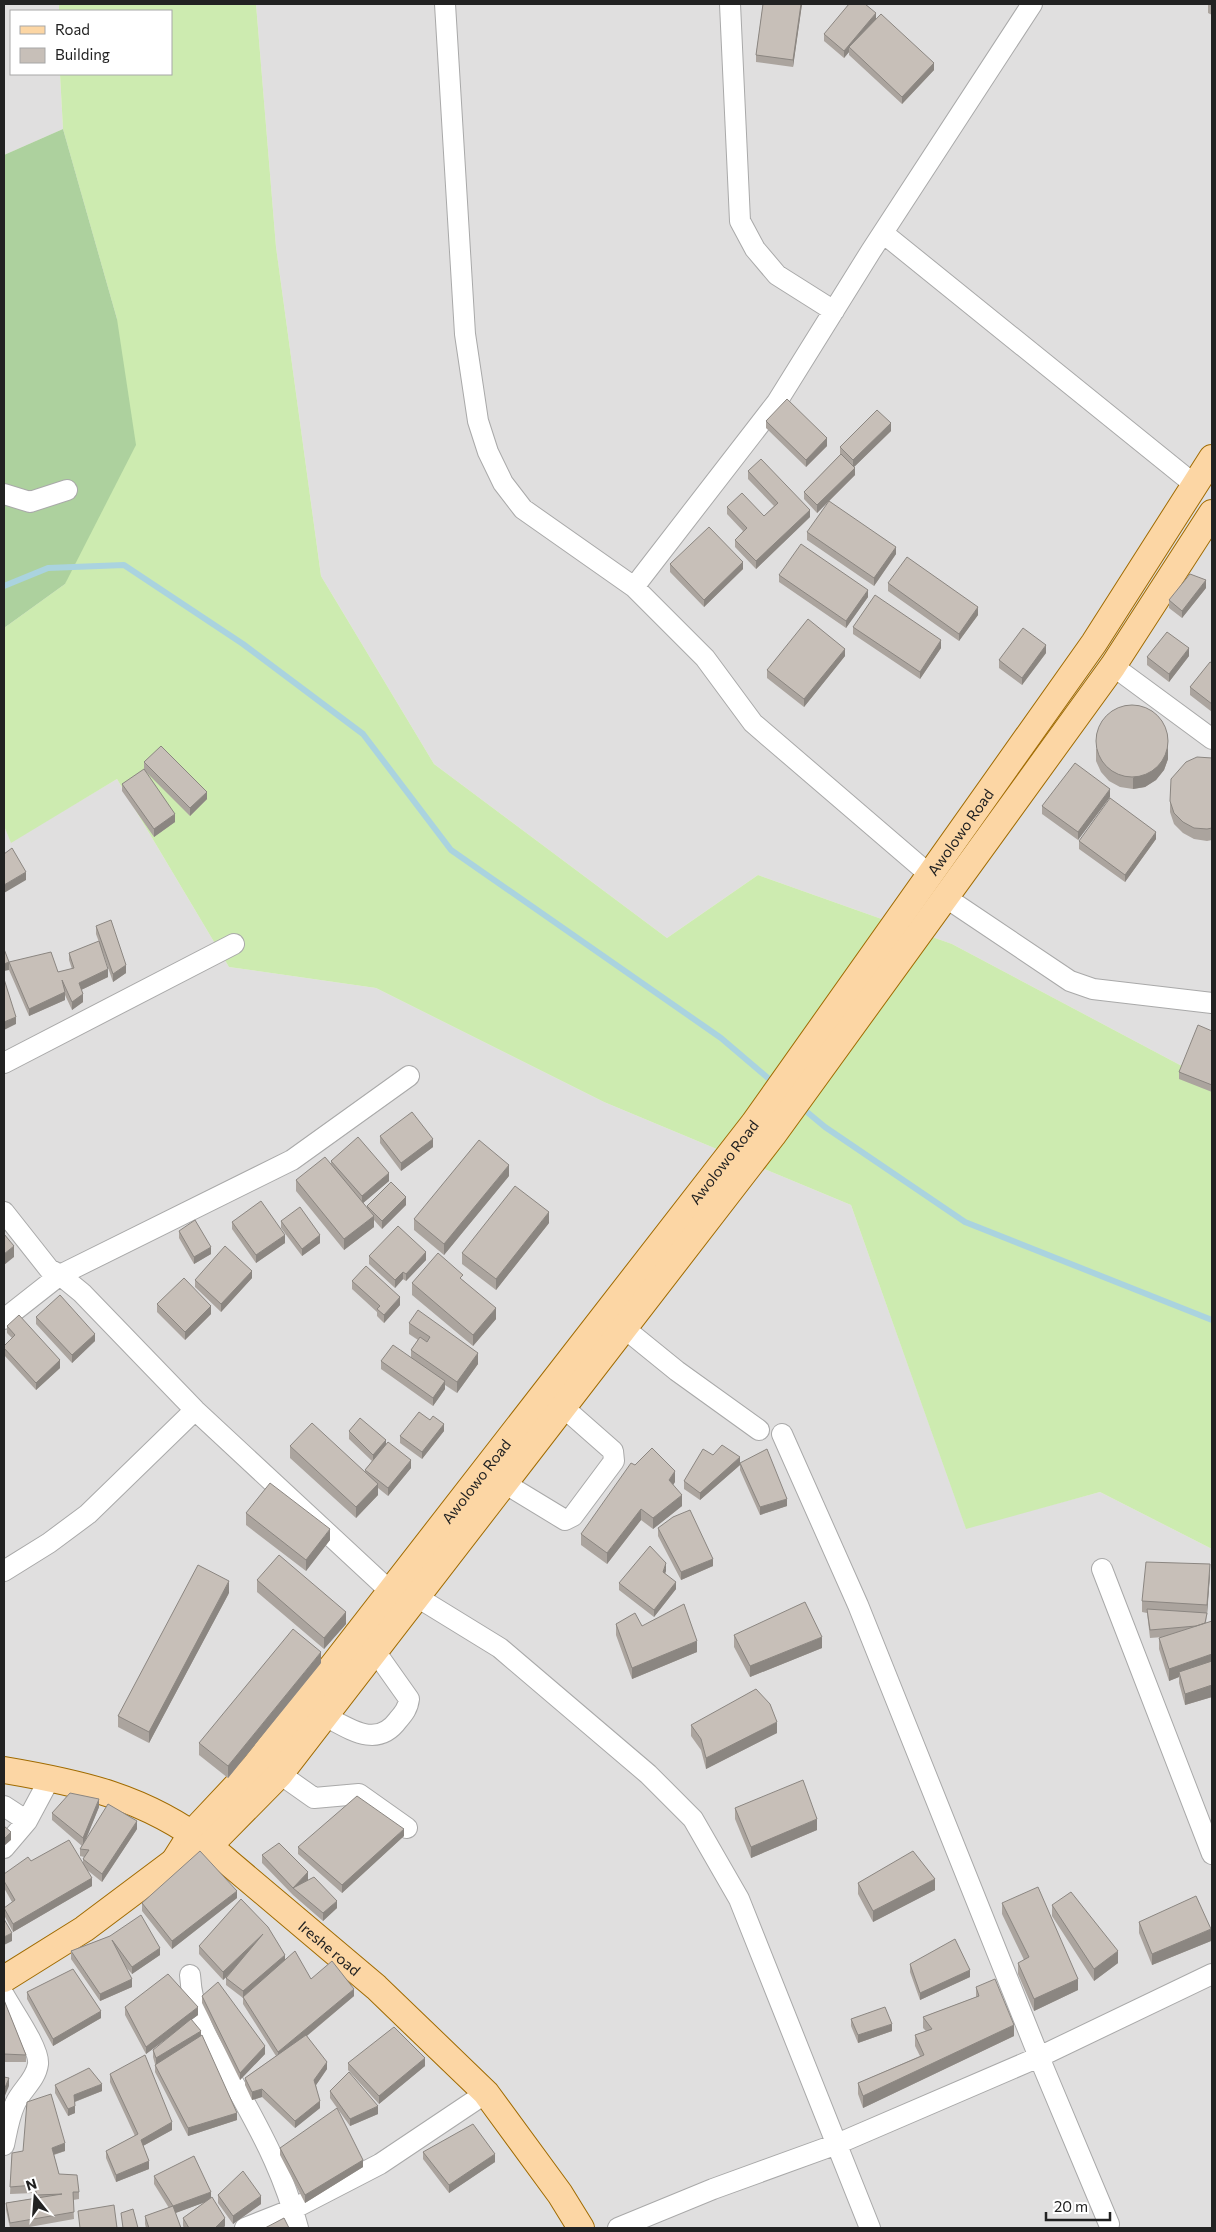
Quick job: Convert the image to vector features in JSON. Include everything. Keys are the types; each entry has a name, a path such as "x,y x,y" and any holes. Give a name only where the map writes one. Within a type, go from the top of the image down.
{"main road":[{"name":"Awolowo Road","path":"200,1839 280,1774 504,1483 553,1402 624,1328 810,1062 930,876 1094,643 1212,458"},
{"name":"Awolowo Road","path":"810,1062 945,897 1114,666 1212,513"},
{"name":"Awolowo Road","path":"200,1839 391,1592 553,1402 763,1129"},
{"name":"Ireshe road","path":"6,1774 50,1778 124,1797 200,1839 376,1987 486,2093 560,2194 580,2228"},
{"path":"4,1979 84,1929 172,1863 200,1839"}],"street":[{"path":"445,4 465,334 478,421 488,452 503,483 523,509 634,587 705,658 753,723 930,876"},
{"path":"730,4 740,222 755,249 777,274 834,311"},
{"path":"634,587 777,402 883,233 1032,4"},
{"path":"883,233 1195,485"},
{"path":"4,494 30,502 67,490"},
{"path":"1114,666 1212,739"},
{"path":"945,897 1070,981 1093,989 1212,1003"},
{"path":"4,1063 234,944"},
{"path":"4,1319 60,1275 292,1160 409,1076"},
{"path":"4,1212 49,1269 60,1275 106,1316 195,1410 391,1592 416,1597 500,1648 648,1774 693,1818 739,1898 870,2228"},
{"path":"624,1328 677,1371 759,1430"},
{"path":"504,1483 565,1520 573,1516 614,1461 613,1450 553,1402"},
{"path":"4,1571 88,1514 195,1410"},
{"path":"782,1434 858,1605 1039,2057 1109,2224"},
{"path":"1102,1569 1212,1854"},
{"path":"325,1716 358,1734 373,1736 382,1734 396,1723 408,1706 409,1699 375,1651"},
{"path":"280,1774 314,1798 359,1794 407,1828"},
{"path":"4,1848 27,1821 50,1778"},
{"path":"4,1806 27,1821"},
{"path":"618,2228 713,2189 837,2144 1039,2057 1212,1974"},
{"path":"190,1975 191,1991 203,2031 261,2133 284,2178 298,2228"},
{"path":"4,1995 35,2049 39,2062 34,2076 16,2101 11,2113 4,2145"},
{"path":"245,2228 293,2209 380,2164 486,2093"}],"shaded area":[{"path":"4,4 59,4 59,10 10,10 10,75 60,75 63,129 4,155"},
{"path":"256,4 1212,4 1212,1082 952,944 758,875 667,938 434,764 321,576 276,247"},
{"path":"117,779 229,967 376,988 604,1102 851,1205 966,1528 1100,1492 1212,1549 1212,2228 4,2228 4,826 11,842"}],"green space":[{"path":"59,4 256,4 276,247 321,576 434,764 667,938 758,875 952,944 1212,1082 1212,1549 1100,1492 966,1529 851,1205 604,1102 376,988 229,967 117,779 11,843 4,826 4,628 65,584 117,319 63,129 60,75 172,75 172,10 59,10"},
{"path":"63,129 117,319 136,445 65,584 4,628 4,155"}],"building":[{"path":"763,4 801,4 793,60 756,55"},
{"path":"849,4 865,4 876,13 844,51 824,34"},
{"path":"881,14 934,63 902,97 849,47"},
{"path":"787,399 827,438 806,460 766,421"},
{"path":"877,410 891,423 853,460 840,447"},
{"path":"841,454 855,468 817,505 804,492"},
{"path":"761,459 810,510 756,561 735,540 747,528 727,507 742,493 764,516 778,503 748,471"},
{"path":"829,501 896,547 874,578 807,532"},
{"path":"709,527 743,562 704,600 670,564"},
{"path":"801,544 868,590 846,621 779,575"},
{"path":"907,557 978,607 959,634 888,583"},
{"path":"1190,574 1206,580 1182,611 1169,600"},
{"path":"875,595 941,640 920,672 853,627"},
{"path":"808,619 845,649 804,699 767,670"},
{"path":"1023,628 1046,645 1022,678 999,660"},
{"path":"1167,632 1189,648 1169,674 1147,657"},
{"path":"1210,662 1212,663 1212,704 1190,687"},
{"path":"1125,705 1139,705 1158,715 1168,734 1168,748 1158,767 1139,777 1125,777 1106,767 1096,748 1096,734 1106,715"},
{"path":"161,746 207,792 190,808 144,762"},
{"path":"1197,757 1212,758 1212,828 1207,829 1194,828 1183,822 1174,813 1170,801 1171,779 1186,762"},
{"path":"1075,763 1110,789 1078,832 1042,806"},
{"path":"144,769 175,814 154,829 122,784"},
{"path":"1110,798 1156,832 1125,875 1079,841"},
{"path":"12,848 26,872 4,885 4,854"},
{"path":"111,920 126,965 113,974 96,926"},
{"path":"99,941 108,969 79,983 83,994 72,1002 62,980 65,992 29,1009 9,962 51,952 58,972 74,968 69,953"},
{"path":"4,949 9,962 4,964"},
{"path":"4,979 16,1017 4,1022"},
{"path":"1198,1025 1212,1031 1212,1085 1179,1072"},
{"path":"412,1112 433,1139 401,1163 380,1136"},
{"path":"358,1137 389,1173 362,1196 331,1161"},
{"path":"479,1140 509,1165 444,1244 414,1219"},
{"path":"325,1157 374,1216 344,1239 296,1180"},
{"path":"391,1182 406,1197 382,1221 367,1206"},
{"path":"515,1186 549,1212 496,1279 462,1253"},
{"path":"261,1201 285,1235 256,1255 232,1222"},
{"path":"300,1207 320,1235 302,1249 281,1221"},
{"path":"195,1220 211,1247 194,1257 179,1231"},
{"path":"398,1226 426,1252 406,1274 403,1272 395,1280 369,1256"},
{"path":"4,1234 14,1246 4,1254"},
{"path":"225,1246 252,1271 221,1304 195,1280"},
{"path":"438,1253 463,1275 460,1278 496,1308 473,1335 412,1283"},
{"path":"366,1266 400,1297 384,1315 377,1309 380,1306 352,1281"},
{"path":"184,1278 211,1306 185,1332 157,1304"},
{"path":"60,1295 95,1334 72,1355 36,1317"},
{"path":"418,1310 478,1353 457,1382 411,1350 420,1337 427,1342 430,1337 409,1323"},
{"path":"19,1315 60,1360 36,1383 4,1348 15,1335 7,1326"},
{"path":"393,1345 445,1381 433,1398 381,1361"},
{"path":"419,1412 430,1420 433,1416 444,1424 422,1452 400,1436"},
{"path":"360,1418 386,1440 373,1455 349,1431"},
{"path":"312,1423 378,1484 356,1507 290,1446"},
{"path":"388,1442 411,1460 388,1488 365,1470"},
{"path":"722,1445 740,1457 700,1493 684,1481 703,1449 713,1455"},
{"path":"652,1448 675,1471 669,1480 682,1495 653,1518 641,1509 607,1553 581,1534 631,1463 635,1465"},
{"path":"767,1449 787,1499 760,1507 740,1463"},
{"path":"270,1483 330,1529 306,1560 246,1513"},
{"path":"690,1510 713,1559 681,1572 658,1528 673,1517"},
{"path":"650,1546 666,1563 663,1572 676,1582 654,1610 619,1583"},
{"path":"279,1555 346,1612 324,1638 257,1580"},
{"path":"1146,1562 1210,1564 1207,1605 1142,1601"},
{"path":"198,1565 229,1581 149,1732 118,1716"},
{"path":"805,1602 822,1637 750,1666 734,1635"},
{"path":"684,1604 697,1641 632,1668 616,1624 635,1613 642,1626"},
{"path":"1147,1609 1207,1613 1205,1623 1196,1626 1150,1630"},
{"path":"1212,1621 1212,1654 1169,1669 1159,1638"},
{"path":"293,1629 321,1652 228,1766 199,1743"},
{"path":"1212,1661 1212,1685 1185,1694 1179,1672"},
{"path":"756,1689 770,1704 777,1722 706,1758 701,1739 691,1725"},
{"path":"803,1780 817,1819 751,1847 735,1808"},
{"path":"70,1793 99,1799 83,1838 52,1813"},
{"path":"357,1796 404,1829 342,1885 298,1847"},
{"path":"108,1804 137,1821 102,1874 83,1859 89,1850 80,1849"},
{"path":"4,1826 11,1832 4,1839"},
{"path":"69,1840 92,1878 13,1924 4,1908 15,1900 4,1881 4,1874 28,1857 31,1861"},
{"path":"279,1843 308,1872 293,1888 262,1855"},
{"path":"200,1851 237,1891 172,1941 142,1903"},
{"path":"913,1851 935,1879 873,1911 858,1883"},
{"path":"314,1877 337,1901 323,1913 293,1888"},
{"path":"1038,1887 1078,1979 1034,1999 1018,1963 1029,1957 1002,1903"},
{"path":"1071,1892 1118,1951 1094,1969 1052,1905"},
{"path":"1196,1896 1211,1929 1152,1954 1139,1922"},
{"path":"241,1899 268,1927 285,1955 243,1991 226,1978 263,1934 223,1972 199,1946"},
{"path":"141,1915 160,1948 132,1967 112,1940 132,1979 100,1994 71,1951 110,1936"},
{"path":"4,1919 12,1933 4,1937"},
{"path":"955,1939 970,1970 920,1993 910,1964"},
{"path":"295,1951 311,1979 332,1961 354,1989 278,2052 243,1997"},
{"path":"73,1969 101,2011 53,2039 27,1992"},
{"path":"168,1974 198,2007 146,2047 125,2007"},
{"path":"995,1979 1014,2025 863,2096 858,2083 924,2055 915,2035 932,2029 923,2017 979,1996 976,1987"},
{"path":"218,1982 265,2046 240,2073 202,1996"},
{"path":"4,2000 26,2055 4,2054"},
{"path":"885,2007 892,2024 858,2035 851,2019"},
{"path":"191,2019 201,2031 156,2058 153,2050"},
{"path":"394,2027 425,2058 379,2096 348,2063"},
{"path":"202,2035 237,2113 188,2128 155,2065"},
{"path":"306,2035 327,2062 314,2080 320,2101 295,2121 262,2089 252,2092 245,2078"},
{"path":"145,2055 172,2122 141,2140 149,2161 116,2175 106,2151 138,2134 110,2074"},
{"path":"89,2068 102,2084 74,2095 75,2106 68,2109 55,2085"},
{"path":"349,2072 378,2106 350,2119 330,2091"},
{"path":"4,2077 9,2078 4,2090"},
{"path":"51,2094 65,2143 52,2148 59,2174 77,2175 79,2192 73,2192 74,2212 10,2223 6,2203 62,2194 37,2195 34,2185 10,2187 12,2153 23,2151 27,2102"},
{"path":"337,2108 363,2160 305,2195 280,2148"},
{"path":"473,2124 495,2154 449,2185 423,2152"},
{"path":"194,2156 211,2192 173,2206 154,2176"},
{"path":"243,2171 261,2196 233,2216 218,2195"},
{"path":"212,2197 225,2218 215,2228 189,2228 183,2218"},
{"path":"114,2205 117,2228 80,2228 78,2211"},
{"path":"173,2206 181,2228 149,2228 145,2216"},
{"path":"133,2209 138,2228 123,2228 121,2213"},
{"path":"284,2218 289,2228 265,2228"}],"waterway":[{"path":"4,586 48,568 124,565 243,644 363,734 451,850 721,1038 775,1084"},
{"path":"801,1107 825,1127 965,1222 1212,1320"}]}
